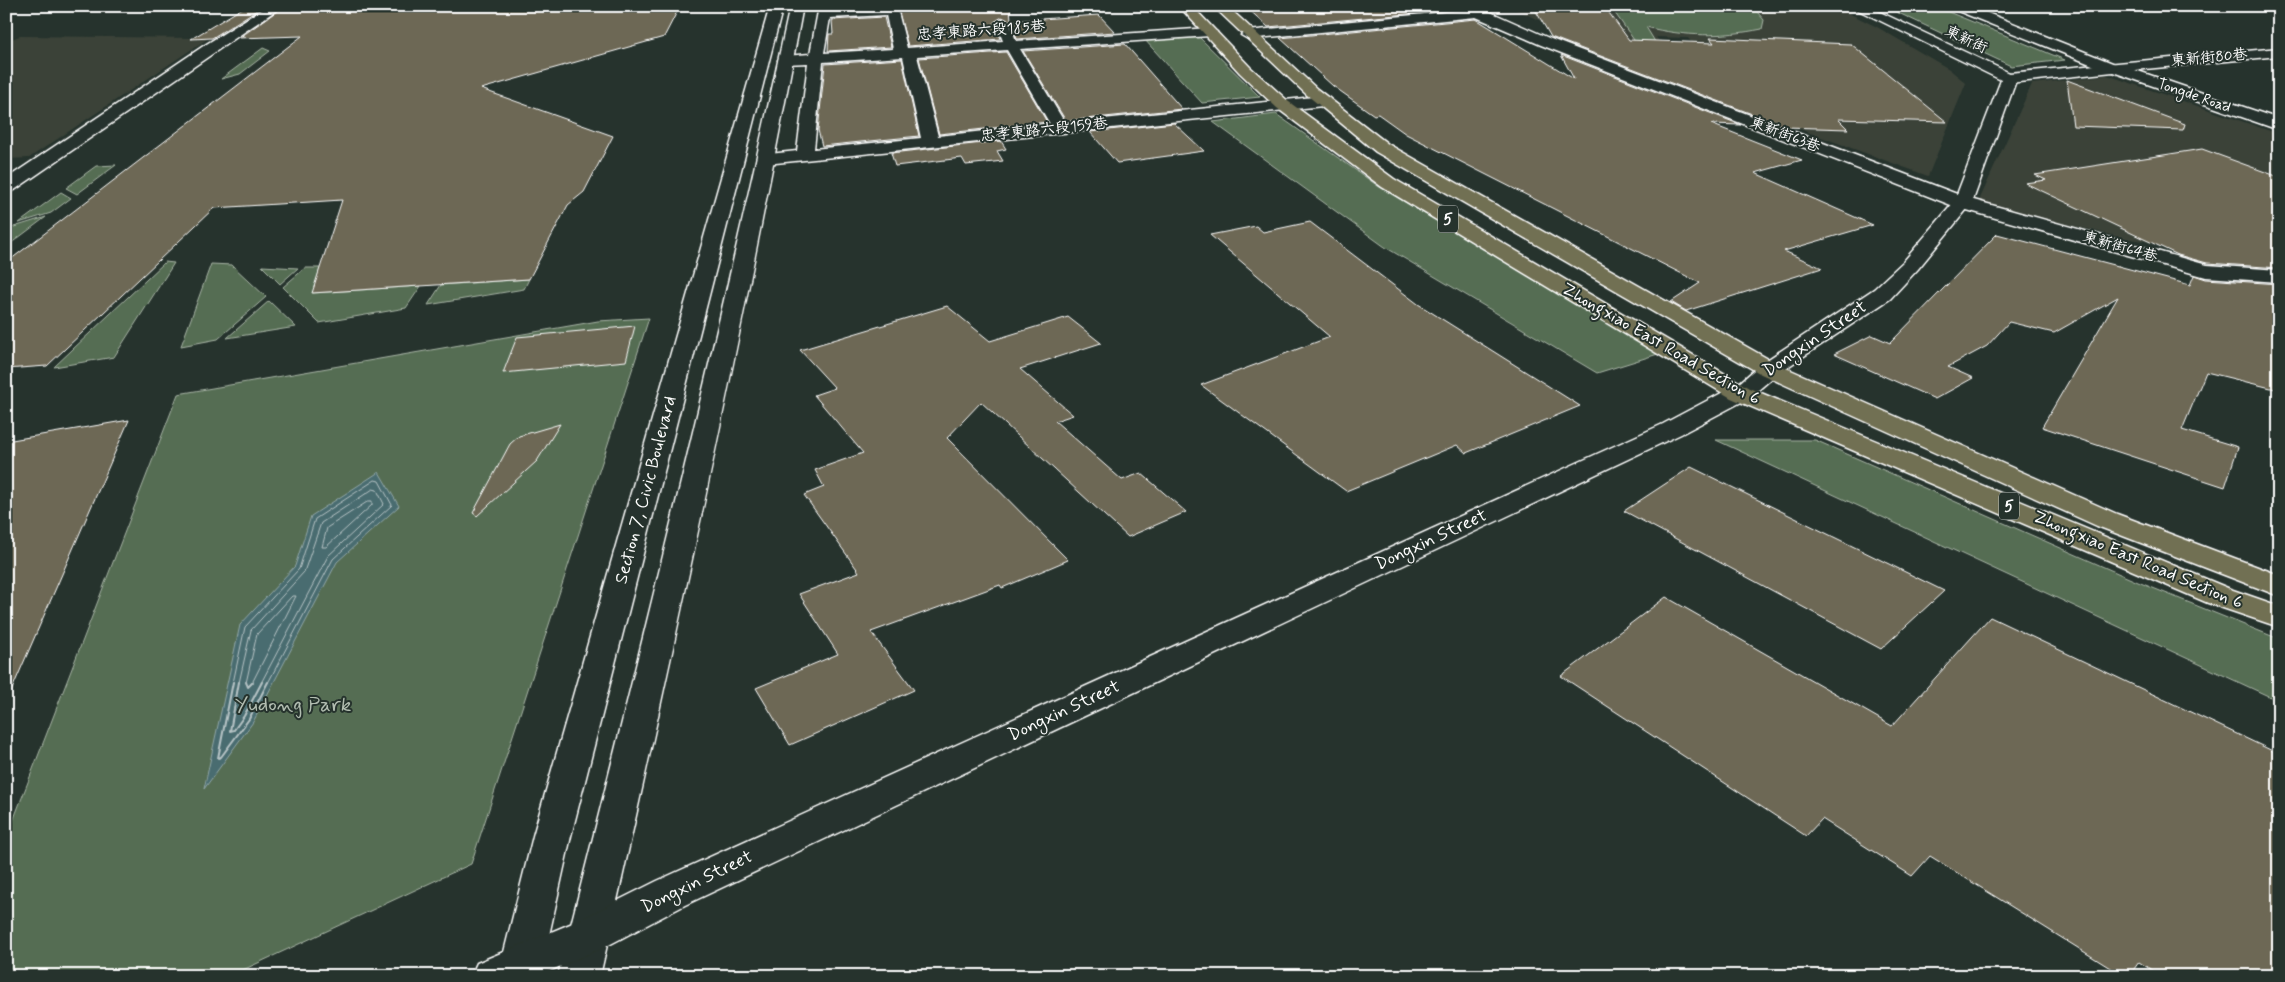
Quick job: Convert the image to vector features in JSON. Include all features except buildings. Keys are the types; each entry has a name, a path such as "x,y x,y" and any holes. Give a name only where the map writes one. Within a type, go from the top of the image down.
{"main road":[{"name":"Zhongxiao East Road Section 6","path":"1185,6 1245,70 1283,105 1388,183 1740,392 2219,596 2279,617"},
{"name":"Zhongxiao East Road Section 6","path":"1219,6 1248,35 1323,101 1382,148 1769,369 2107,520 2279,586"}],"street":[{"path":"6,186 210,48 276,6"},
{"name":"Section 7, Civic Boulevard","path":"511,972 554,826 777,6"},
{"path":"579,976 766,159 797,6"},
{"name":"東新街","path":"1856,6 2009,78"},
{"path":"1958,6 2110,67"},
{"path":"1248,35 1473,9"},
{"name":"東新街63巷","path":"1473,9 1608,65 1963,203"},
{"path":"805,155 816,58 825,10 892,11 931,142"},
{"path":"1003,23 1011,45 1060,128"},
{"name":"忠孝東路六段185巷","path":"785,60 1210,32"},
{"name":"東新街80巷","path":"2110,67 2279,52"},
{"path":"2009,78 2110,67"},
{"name":"Tongde Road","path":"2110,67 2279,125"},
{"name":"Dongxin Street","path":"511,972 680,889 1672,429 1740,392 1769,369 1882,294 1911,264 1963,203 2009,78"},
{"name":"忠孝東路六段159巷","path":"766,159 1323,101"},
{"name":"東新街64巷","path":"1963,203 2206,272 2279,276"}],"shaded area":[{"path":"1508,6 1834,6 1877,27 1949,69 1966,83 1928,176 1745,109 1688,38 1656,37 1671,59 1622,58"},
{"path":"20,36 207,39 29,158 6,159 6,41"},
{"path":"2107,75 2279,134 2279,260 2123,238 1978,203 2032,84"}],"green space":[{"path":"1610,6 1752,6 1764,20 1762,29 1718,35 1675,33 1646,27 1665,58 1646,57"},
{"path":"1934,6 2065,60 2011,66 1888,8"},
{"path":"1197,35 1260,97 1202,103 1144,39"},
{"path":"263,48 270,51 240,74 221,79"},
{"path":"1276,114 1378,186 1658,354 1597,373 1385,247 1213,122"},
{"path":"116,165 77,194 66,188 96,166"},
{"path":"61,192 71,198 51,213 19,223"},
{"path":"46,217 6,247 6,232 14,227"},
{"path":"165,262 174,263 114,357 54,367"},
{"path":"211,264 232,265 266,297 218,339 181,346"},
{"path":"262,266 298,268 280,284"},
{"path":"305,268 320,268 313,293 421,286 406,308 319,323 283,287"},
{"path":"529,279 524,289 428,305 441,285"},
{"path":"269,301 296,327 227,338"},
{"name":"Yudong Park","path":"649,318 471,864 230,976 6,976 6,839 178,394 598,321"},
{"path":"1716,440 1815,440 2138,582 2279,639 2279,701"}],"water":[{"path":"379,472 399,506 337,562 253,722 204,789 240,625 295,566 311,516"}]}
